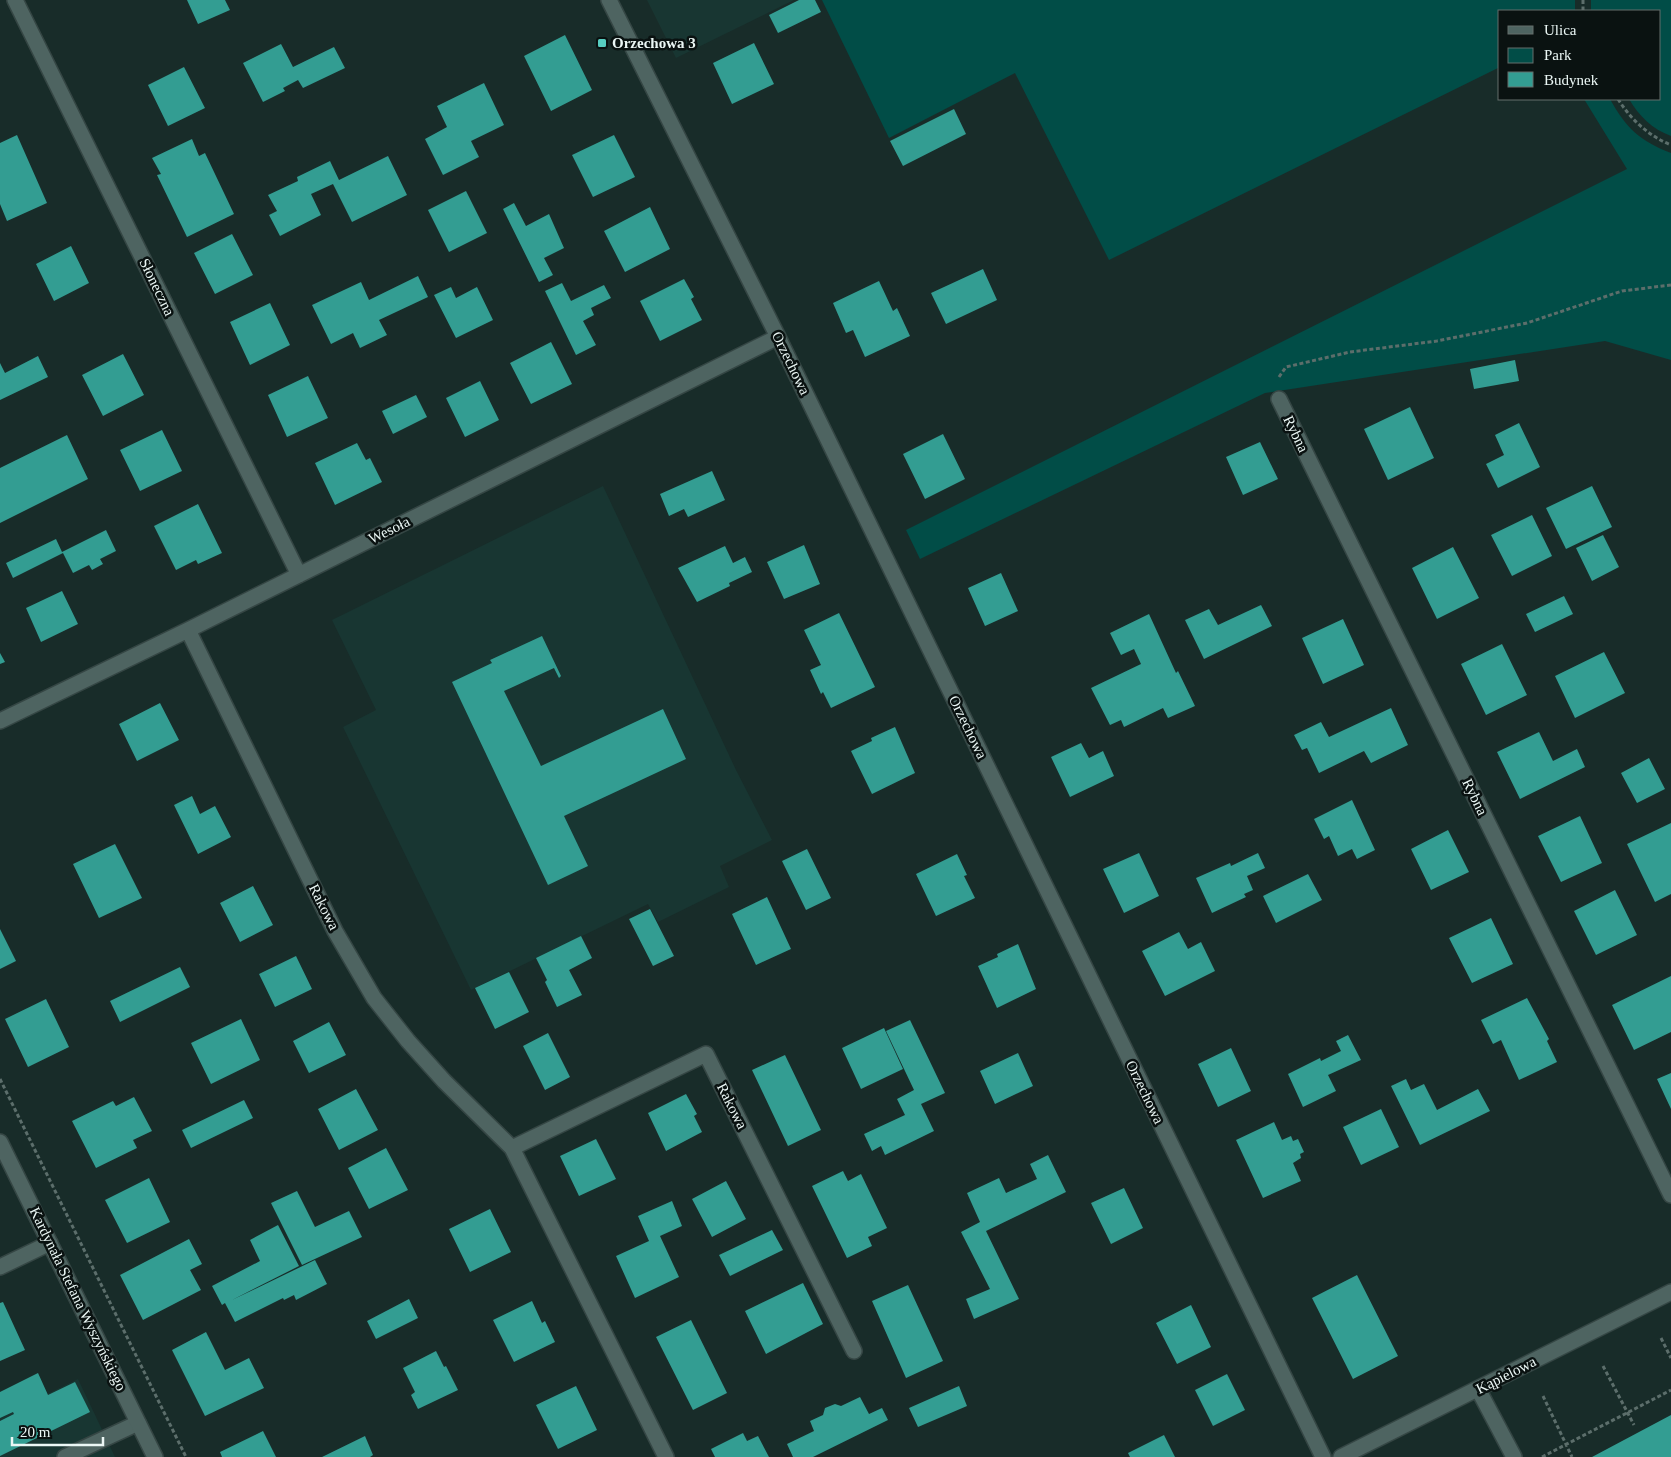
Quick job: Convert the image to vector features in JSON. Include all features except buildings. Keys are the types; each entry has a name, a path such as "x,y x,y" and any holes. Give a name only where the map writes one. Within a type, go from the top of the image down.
{"street":[{"name":"Słoneczna","path":"15,0 299,575"},
{"name":"Orzechowa","path":"609,0 778,337 1323,1457"},
{"name":"Wesoła","path":"0,721 188,630 778,337"},
{"name":"Rybna","path":"1279,399 1671,1196"},
{"name":"Rakowa","path":"188,630 335,931 374,998 408,1041 444,1081 512,1148 666,1457"},
{"name":"Rakowa","path":"512,1148 706,1054 854,1351"},
{"name":"Kardynała Stefana Wyszyńskiego","path":"0,1142 155,1457"},
{"path":"0,1267 50,1243"},
{"name":"Kąpielowa","path":"1341,1457 1671,1292"},
{"path":"1478,1389 1514,1457"},
{"path":"65,1457 138,1423"}],"path":[{"path":"1619,100 1641,127 1658,140 1671,145"},
{"path":"1279,399 1275,383 1286,367 1350,352 1437,341 1527,323 1622,291 1671,285"},
{"path":"0,1079 186,1457"},
{"path":"1661,1338 1671,1358"},
{"path":"1602,1366 1634,1425"},
{"path":"1542,1457 1671,1390"},
{"path":"1543,1396 1572,1457"}],"shaded area":[{"path":"647,0 794,0 676,58"},
{"path":"603,486 736,770 772,840 720,866 729,887 658,922 648,904 471,990 343,727 376,710 332,620"},
{"path":"78,1379 115,1457 0,1457 0,1417"}],"green space":[{"path":"822,0 1575,0 1575,10 1498,10 1498,68 1109,260 1015,73 889,138"},
{"path":"1591,0 1671,0 1671,136 1658,130 1647,121 1630,100 1661,100 1661,10 1591,10"},
{"path":"1585,100 1611,100 1628,126 1651,144 1671,153 1671,360 1605,341 1265,393 920,559 906,530 1627,169"}],"place":[{"name":"Orzechowa 3","path":"602,43"}]}
